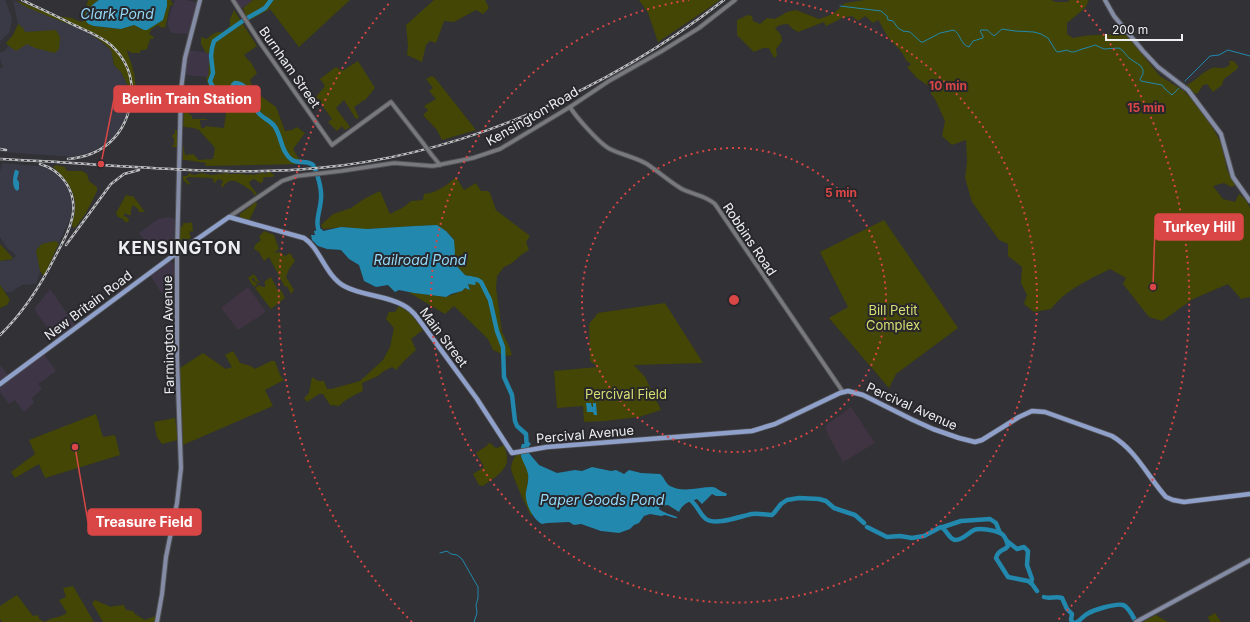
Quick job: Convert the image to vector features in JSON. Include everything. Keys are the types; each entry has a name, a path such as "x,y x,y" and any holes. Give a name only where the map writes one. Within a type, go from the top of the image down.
{"main road":[{"name":"Farmington Avenue","path":"157,622 166,557 177,503 180,468 177,358 177,253 182,82 185,58 200,0"},
{"path":"1105,0 1120,23 1143,51 1158,67 1188,90 1221,134 1233,177 1250,201"},
{"name":"New Britain Road","path":"0,384 177,253 229,217"},
{"name":"Main Street","path":"229,217 304,238 312,246 337,281 355,290 403,304 409,309 422,322 477,398 512,453"},
{"name":"Percival Avenue","path":"512,453 556,446 752,431 775,424 843,392 850,392 863,395 927,426 959,438 975,442 982,440 1019,417 1032,411 1045,412 1118,440 1130,451 1158,487 1169,498 1179,501 1250,494"},
{"path":"1137,622 1250,560"}],"street":[{"name":"Burnham Street","path":"232,0 332,145 391,102 440,165"},
{"name":"Kensington Road","path":"229,217 285,180 296,176 394,163 426,166 440,165 473,158 500,149 570,107 609,81 699,28 735,0"},
{"name":"Robbins Road","path":"570,107 603,144 610,149 638,158 680,188 710,199 715,204 843,392"}],"shaded area":[{"path":"0,0 5,0 12,18 10,32 0,41"},
{"path":"13,0 93,35 111,50 114,65 121,72 130,90 129,106 125,119 116,135 95,150 76,157 0,152 0,68 3,68 0,53 6,50 15,35 18,24"},
{"path":"175,0 186,0 197,3 189,34 171,33 168,25 168,19"},
{"path":"234,0 253,0 243,8 239,8"},
{"path":"189,50 210,53 208,77 184,75"},
{"path":"2,163 38,166 48,169 57,175 67,186 71,197 72,206 70,219 59,243 55,241 36,250 41,270 36,284 22,285 11,292 6,292 0,285 0,261 11,260 16,256 8,249 0,237 0,172"},
{"path":"170,217 175,219 174,239 160,246 157,242 150,247 139,233 158,219"},
{"path":"169,261 175,264 174,286 162,294 150,275"},
{"path":"248,287 266,312 238,330 221,308"},
{"path":"50,289 76,326 56,340 34,309"},
{"path":"44,354 56,371 38,384 42,389 32,398 34,403 24,412 15,400 9,404 0,392 0,386"},
{"path":"0,365 9,376 0,383"},
{"path":"851,407 875,443 843,462 829,437 825,426"}],"green space":[{"path":"16,0 55,16 72,18 82,22 88,0 99,0 94,3 94,26 120,29 134,25 144,30 157,24 166,9 167,0 171,0 174,4 170,6 165,28 158,25 152,29 149,34 154,37 153,39 150,39 147,49 140,51 140,53 132,53 127,50 134,72 136,89 134,106 129,106 130,90 121,72 114,65 111,50 105,44 95,36 77,27 47,16"},
{"path":"253,0 350,0 299,47 270,9 248,21 243,8"},
{"path":"434,0 485,0 489,8 483,14 476,10 454,22 444,21 436,43 430,41 426,45 422,62 407,55 408,46 406,25"},
{"path":"639,0 720,0 658,42 648,13"},
{"path":"865,0 1051,0 1056,2 1067,2 1070,0 1089,0 1085,8 1067,23 1067,34 1073,38 1092,35 1125,34 1160,76 1184,91 1198,106 1214,130 1221,143 1227,170 1236,185 1231,187 1224,183 1213,186 1223,199 1235,202 1239,194 1246,200 1250,208 1250,297 1241,299 1228,284 1193,299 1162,321 1149,317 1123,284 1126,278 1110,269 1071,290 1051,309 1034,312 1024,304 1027,295 1021,283 1022,267 1008,256 1008,244 999,240 972,202 965,178 967,162 966,140 952,145 942,136 945,121 935,99 931,94 931,88 917,78 907,67 911,64 888,37 878,20 873,23 865,16 858,21 852,16 842,18 826,26 824,22 798,32 788,24 780,25 775,28 781,35 782,41 776,49 777,56 774,58 769,48 763,48 754,52 737,35 737,20 748,15 752,16 753,21 760,24 767,18 775,19 787,12 796,10 819,19 833,14 845,3"},
{"path":"234,10 257,46 244,55 252,64 257,73 250,80 254,91 276,107 285,131 292,130 297,127 305,133 293,149 302,164 205,166 206,163 183,160 183,144 185,155 194,154 198,160 213,159 215,148 198,129 183,126 184,112 187,112 192,116 192,119 207,119 200,120 201,128 205,128 205,126 224,128 226,113 223,99 212,90 208,84 206,77 208,77 210,53 206,53 201,44 201,37 207,39 214,34 223,32 230,26 230,19"},
{"path":"18,24 25,32 56,30 60,37 59,49 55,53 35,48 27,44 16,51 6,43 13,35"},
{"path":"358,61 375,88 366,99 354,107 359,118 356,119 344,100 336,108 350,127 345,130 342,126 337,131 328,122 332,119 316,97 325,86 320,79 336,67 342,71"},
{"path":"1229,61 1234,61 1236,63 1238,67 1237,69 1224,79 1222,85 1213,92 1207,84 1203,85 1198,93 1195,94 1187,85 1209,69 1224,68 1228,66 1230,64"},
{"path":"432,76 476,130 442,140 437,130 423,115 428,110 424,106 436,99 429,91 433,88 426,79"},
{"path":"175,130 178,130 177,147 172,147 172,145 174,145 174,138 172,137 173,134 175,134"},
{"path":"56,165 65,167 68,171 82,171 87,174 89,181 97,187 97,191 86,213 76,227 73,228 72,222 75,212 75,205 73,192 63,177 53,167"},
{"path":"268,172 275,176 263,178 263,182 260,183 254,179 249,182 257,196 236,181 228,182 222,188 221,185 223,182 222,180 218,179 215,183 211,178 188,177 186,179 190,183 189,185 183,180 183,176 187,176 189,173 194,175 202,173 211,175 228,173 253,175 262,173 267,174"},
{"path":"456,177 464,190 476,183 481,191 488,191 496,210 530,236 526,242 529,250 504,267 497,276 496,288 502,332 512,355 506,356 493,350 488,339 454,306 445,314 408,292 446,297 465,288 470,290 468,283 476,283 472,277 465,275 455,264 453,238 446,231 436,225 367,229 345,227 323,229 321,225 333,214 351,208 380,191 390,214 404,207 411,201 423,200 424,194 445,186"},
{"path":"126,195 133,196 145,212 138,212 139,210 133,205 131,215 125,213 124,215 128,218 129,222 125,222 123,219 118,217 116,213"},
{"path":"256,202 257,204 249,221 242,219 240,214"},
{"name":"Bill Petit Complex","path":"884,220 958,328 896,374 889,388 829,318 848,307 820,252"},
{"path":"192,222 193,231 189,232 191,237 186,241 184,238 181,240 182,245 179,241 180,227 183,226 183,223"},
{"path":"264,231 274,235 279,249 274,253 280,252 285,256 290,253 295,261 289,269 286,277 294,290 291,294 287,286 285,287 269,257 264,261 259,252 254,249 255,245 261,240 259,237"},
{"path":"55,241 59,243 44,276 40,271 36,250 42,244"},
{"path":"0,244 12,257 13,259 0,261"},
{"path":"254,274 260,283 252,278 252,280 258,284 254,287 248,278"},
{"path":"271,277 278,290 281,290 285,298 271,309 255,288 260,285 265,287 264,282"},
{"path":"0,285 10,300 7,305 0,308"},
{"name":"Percival Field","path":"665,303 703,363 634,365 645,377 661,410 639,417 584,422 583,406 557,408 554,371 598,367 590,361 589,324 598,313"},
{"path":"399,306 409,312 423,330 411,339 416,350 396,370 392,367 378,376 362,383 363,391 350,397 339,406 330,405 323,394 319,394 307,402 304,398 309,393 312,377 318,381 324,381 327,389 331,389 360,381 383,360 390,347 394,328 386,319 389,312 395,312"},
{"path":"233,351 240,363 251,366 255,369 271,361 275,361 280,375 284,380 265,390 273,406 183,445 180,368 203,353 226,369 232,367 225,355"},
{"path":"96,414 103,437 115,435 120,455 45,478 39,464 15,478 11,472 35,454 29,440"},
{"path":"175,418 178,440 162,444 157,437 154,422"},
{"path":"487,443 492,444 497,448 504,445 507,454 507,463 499,474 483,486 479,485 473,474 484,467 476,453 488,445"},
{"path":"521,453 529,473 526,494 531,516 511,468 514,459"},
{"path":"73,586 94,622 45,622 67,613 59,600 66,597 63,588"},
{"path":"17,595 33,616 38,615 39,619 45,622 2,622 0,619 0,606"},
{"path":"95,600 111,607 124,605 126,610 133,611 145,620 155,616 155,622 103,622 92,603"},
{"path":"1215,613 1221,622 1210,622 1208,617"},
{"path":"1156,615 1168,622 1143,622"}],"water":[{"name":"Clark Pond","path":"99,0 167,0 167,6 163,20 147,30 134,25 121,29 94,26 86,21 86,13 95,2"},
{"path":"15,170 19,172 17,179 19,182 19,189 17,191 13,184"},
{"name":"Railroad Pond","path":"437,225 446,231 454,240 455,264 465,275 472,277 476,283 475,285 468,284 470,290 465,288 462,291 446,297 399,290 395,292 388,285 376,287 364,281 359,265 349,259 341,250 327,249 318,246 312,240 311,235 315,235 314,231 322,229 323,231 341,227 367,229"},
{"path":"586,403 591,403 593,407 593,403 596,403 597,415 594,415 593,412 587,412"},
{"name":"Paper Goods Pond","path":"529,442 531,444 528,447 528,452 539,465 557,473 575,470 582,471 592,467 611,471 616,470 624,474 629,470 641,473 660,474 669,485 675,488 686,489 712,487 727,494 726,496 716,496 712,494 702,504 697,499 691,501 686,503 679,512 668,505 660,506 660,510 677,518 665,515 661,516 650,514 644,516 639,523 630,529 619,533 601,531 581,524 574,525 569,522 542,524 532,515 526,501 528,474 522,460 521,449 522,444"}],"waterway":[{"path":"271,0 265,8 244,20 214,41 211,56 213,73 210,81 213,87 222,94 229,94 232,92 233,85 235,83 244,86 247,89 257,111 275,127 288,157 297,162 313,165 318,176 321,190 321,203 317,221 321,235"},
{"path":"840,6 881,11 887,16 888,20 893,21 898,28 903,31 910,32 921,42 940,33 954,30 964,44 969,47 973,41 983,38 980,31 981,30 987,30 994,36 1002,29 1041,34 1048,38 1058,52 1067,50 1074,52 1095,45 1104,49 1119,48 1129,58 1141,66 1143,70 1143,74 1140,79 1141,81 1162,85 1172,95 1179,88"},
{"path":"1185,81 1210,56 1219,55 1228,50 1250,56"},
{"path":"469,278 481,282 490,300 497,331 503,347 504,377 512,395 515,421 517,426 526,434 527,450"},
{"path":"687,498 693,502 703,517 710,521 729,520 752,514 772,515 781,504 787,500 799,498 819,499 826,501 834,508 855,515 864,523"},
{"path":"943,527 961,521 990,519 996,523 1000,533"},
{"path":"867,527 887,537 900,536 912,538 924,536 941,527 951,538 955,540 960,539 977,529 1000,533 1006,540 1008,546 998,553 996,558 1008,577 1028,581 1037,591"},
{"path":"1007,541 1017,549 1024,547 1028,551 1027,565 1032,579 1031,583"},
{"path":"440,553 447,551 462,559 478,587 478,598 476,605 477,613 474,622"},
{"path":"1044,597 1062,598 1067,609 1072,614 1071,620 1073,622"},
{"path":"1077,622 1094,611 1110,606 1120,605 1123,605 1131,612 1136,622"}],"railway":[{"path":"22,0 103,39 117,51 128,70 132,92 131,100 124,124 118,133 111,142 102,148 81,157 68,159"},
{"path":"0,159 182,170 236,171 318,168 373,161 427,149 480,133 533,112 583,89 633,62 680,32 724,0"},
{"path":"0,149 6,150"},
{"path":"0,335 17,317 38,287 64,240 72,219 72,196 66,182 54,171 40,164"},
{"path":"66,245 111,184 124,174 139,170"}],"place":[{"name":"Berlin Train Station","path":"101,164"},
{"name":"Turkey Hill","path":"1153,287"},
{"name":"Treasure Field","path":"75,447"}],"district":[{"name":"KENSINGTON","path":"180,248"}]}
